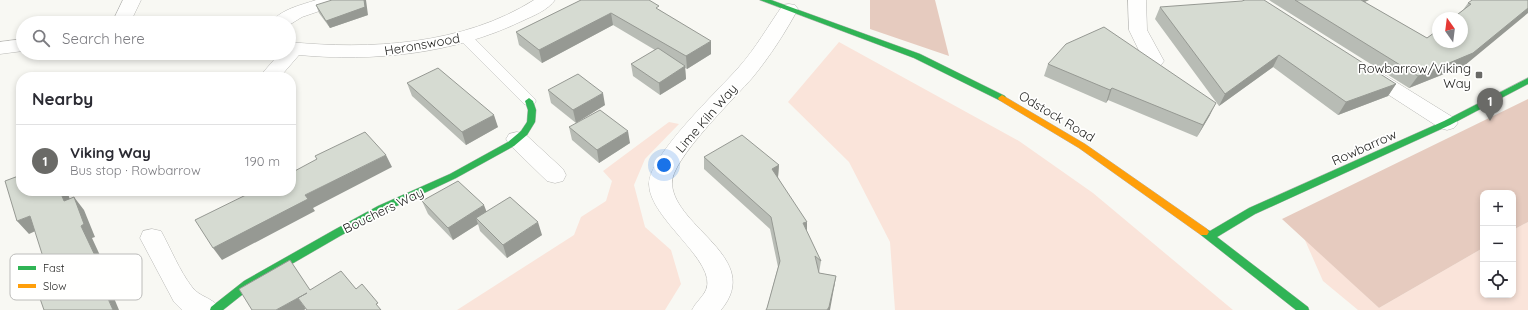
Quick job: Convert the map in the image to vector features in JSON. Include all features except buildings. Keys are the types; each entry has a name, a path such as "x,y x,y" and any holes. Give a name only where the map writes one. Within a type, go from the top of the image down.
{"street":[{"path":"124,16 132,0"},
{"path":"291,16 334,0"},
{"name":"Heronswood","path":"296,48 350,52 380,51 418,46 464,36 513,19 546,0"},
{"name":"Odstock Road","path":"764,0 901,49 981,86 1110,164 1210,236 1304,310"},
{"path":"1136,0 1138,30 1154,61"},
{"name":"Lime Kiln Way","path":"705,310 713,304 718,294 721,284 718,269 666,203 660,184 661,176 677,150 764,48 789,9"},
{"path":"0,48 16,45"},
{"path":"273,72 282,60"},
{"path":"1351,62 1447,123"},
{"name":"Rowbarrow","path":"1210,236 1252,211 1447,123 1528,81"},
{"name":"Bouchers Way","path":"214,310 244,286 337,232 370,214 448,179 517,139 525,132 534,116 533,108 529,101"},
{"path":"517,139 555,175"},
{"path":"152,238 183,295 192,303 207,310"}],"lane":[{"path":"464,36 529,101"}],"shaded area":[{"path":"870,0 935,0 949,56 870,29"},
{"path":"839,42 1019,141 1093,193 1233,310 895,310 890,242 849,162 788,102"},
{"path":"1528,99 1528,222 1516,228 1516,190 1480,190 1480,250 1379,308 1282,219"},
{"path":"669,122 679,124 645,159 634,185 645,227 671,250 681,284 665,310 457,310 574,235 581,217 606,201 612,181 603,171"},
{"path":"1528,222 1528,310 1358,310 1323,281 1304,238 1379,308 1480,250 1480,298 1516,298 1516,228"}],"traffic: fast":[{"path":"764,0 917,56 1002,98"},
{"path":"1210,236 1252,211 1447,123 1528,81"},
{"path":"215,310 248,284 337,233 381,209 453,176 511,144 524,133 531,122 532,110 529,101"},
{"path":"1204,232 1304,310"}],"traffic: slow":[{"path":"1002,98 1082,146 1204,232"}],"place":[{"name":"Rowbarrow/Viking Way","path":"1479,75"},
{"name":"Viking Way","path":"1490,121"}]}
